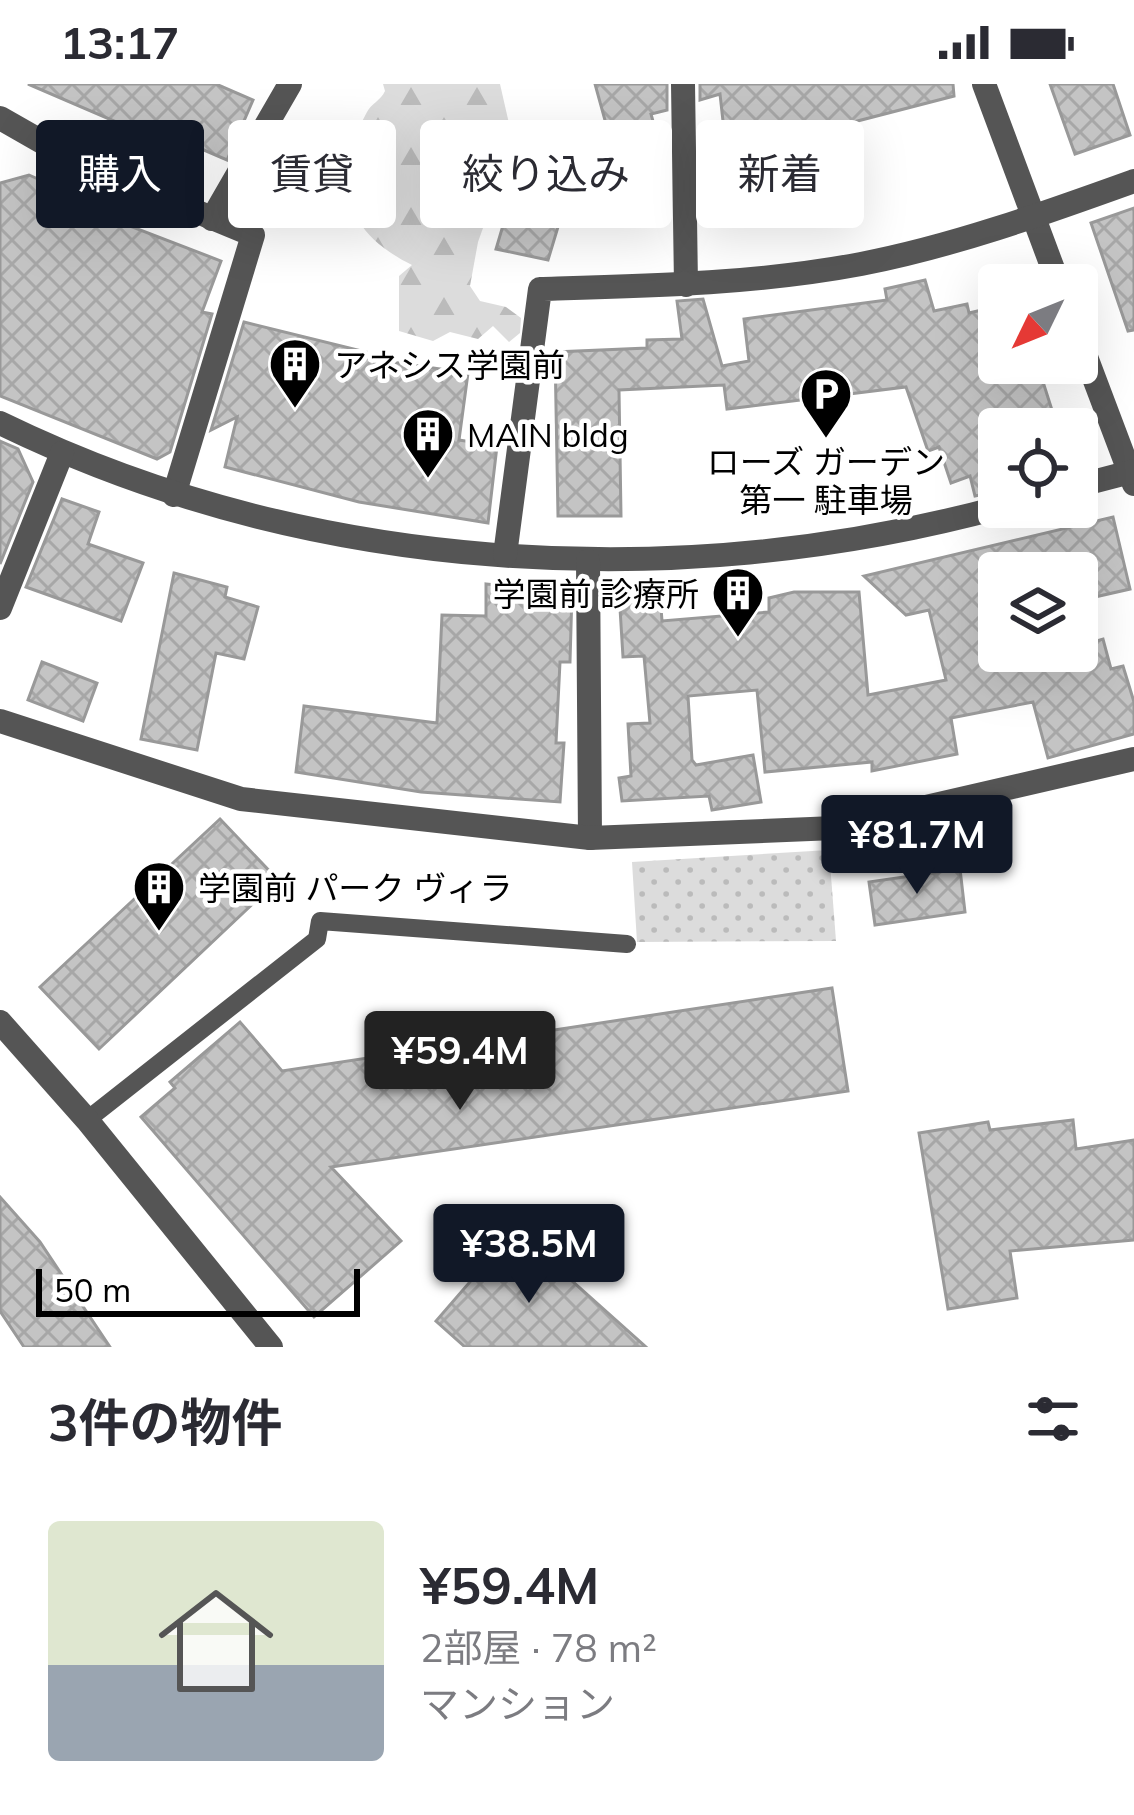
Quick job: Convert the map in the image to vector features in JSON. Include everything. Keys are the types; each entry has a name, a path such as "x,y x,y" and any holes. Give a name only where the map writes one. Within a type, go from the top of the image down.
{"street":[{"path":"212,218 290,84"},
{"path":"683,84 686,285"},
{"path":"984,84 1051,264"},
{"path":"0,118 79,163 253,235 174,495"},
{"path":"505,555 540,289 686,285 862,263 1033,217 1134,181"},
{"path":"1097,384 1133,476 1098,482"},
{"path":"0,423 62,453 174,495 353,536 505,555 588,560 758,556 923,528 978,513"},
{"path":"0,608 62,453"},
{"path":"588,560 590,838"},
{"path":"0,721 241,799 590,838 836,828 1134,758"},
{"path":"0,1022 87,1120 271,1347"}],"lane":[{"path":"87,1120 317,939 320,921 628,944"}],"green space":[{"path":"383,84 500,84 508,120 420,120 420,228 483,228 470,286 480,301 506,307 521,318 520,333 509,342 493,326 478,339 450,332 433,341 399,331 399,276 412,265 365,228 396,228 396,120 363,120 385,91"},
{"path":"829,850 836,941 637,942 632,862"}],"building":[{"path":"28,84 216,84 253,100 244,120 228,120 227,160 204,150 204,120 112,120"},
{"path":"595,84 667,84 667,110 651,114 653,120 605,120"},
{"path":"700,84 953,84 954,96 861,120 723,120 720,94 700,100"},
{"path":"1050,84 1113,84 1130,135 1075,154"},
{"path":"29,175 36,178 36,228 135,228 221,261 202,312 212,314 170,452 157,459 0,396 0,183"},
{"path":"1134,208 1134,330 1128,331 1091,223"},
{"path":"502,228 558,228 548,260 496,249"},
{"path":"925,280 934,311 967,304 969,313 978,311 978,384 1044,384 1051,408 978,408 978,495 970,476 951,483 939,447 928,451 906,387 727,409 724,385 619,390 621,516 558,516 555,352 647,348 647,340 682,339 677,301 703,299 722,366 749,361 744,319 887,300 885,289"},
{"path":"244,322 366,352 364,358 468,373 459,440 497,446 488,523 359,502 225,467 237,417 211,430"},
{"path":"0,441 18,449 33,482 0,564"},
{"path":"62,499 99,512 88,544 143,563 121,621 26,587"},
{"path":"1113,517 1130,589 1098,596 1098,552 978,552 978,672 1098,672 1098,640 1103,639 1111,669 1123,666 1134,702 1134,734 1048,758 1033,702 951,718 957,754 872,771 872,762 765,772 757,690 688,696 692,760 696,765 753,755 761,802 712,810 709,796 622,801 619,778 631,776 628,724 650,723 644,656 623,657 619,592 660,594 662,621 769,612 769,598 794,592 859,592 868,695 946,680 929,610 906,615 864,576 1067,528 1098,528 1098,521"},
{"path":"174,573 227,587 225,597 258,607 244,659 216,653 197,750 141,739"},
{"path":"486,584 572,592 570,662 560,662 556,743 564,743 560,802 421,792 296,772 304,706 437,723 442,615 486,616"},
{"path":"42,662 97,683 83,721 28,700"},
{"name":"学園前 パーク ヴィラ","path":"220,819 278,880 99,1049 40,987"},
{"path":"960,869 965,912 875,925 869,882"},
{"path":"832,988 848,1091 331,1167 401,1241 314,1317 141,1117 175,1088 170,1082 240,1022 282,1071"},
{"path":"1073,1120 1076,1149 1134,1140 1134,1240 1010,1251 1017,1298 948,1309 919,1133 988,1122 990,1130"},
{"path":"0,1197 40,1242 110,1347 24,1347 0,1311"},
{"path":"515,1230 646,1347 465,1347 436,1321"}],"place":[{"name":"アネシス学園前","path":"295,410"},
{"name":"ローズ ガーデン 第一 駐車場","path":"826,440"},
{"name":"MAIN bldg","path":"428,480"},
{"name":"学園前 診療所","path":"738,639"},
{"name":"学園前 パーク ヴィラ","path":"159,933"}]}
